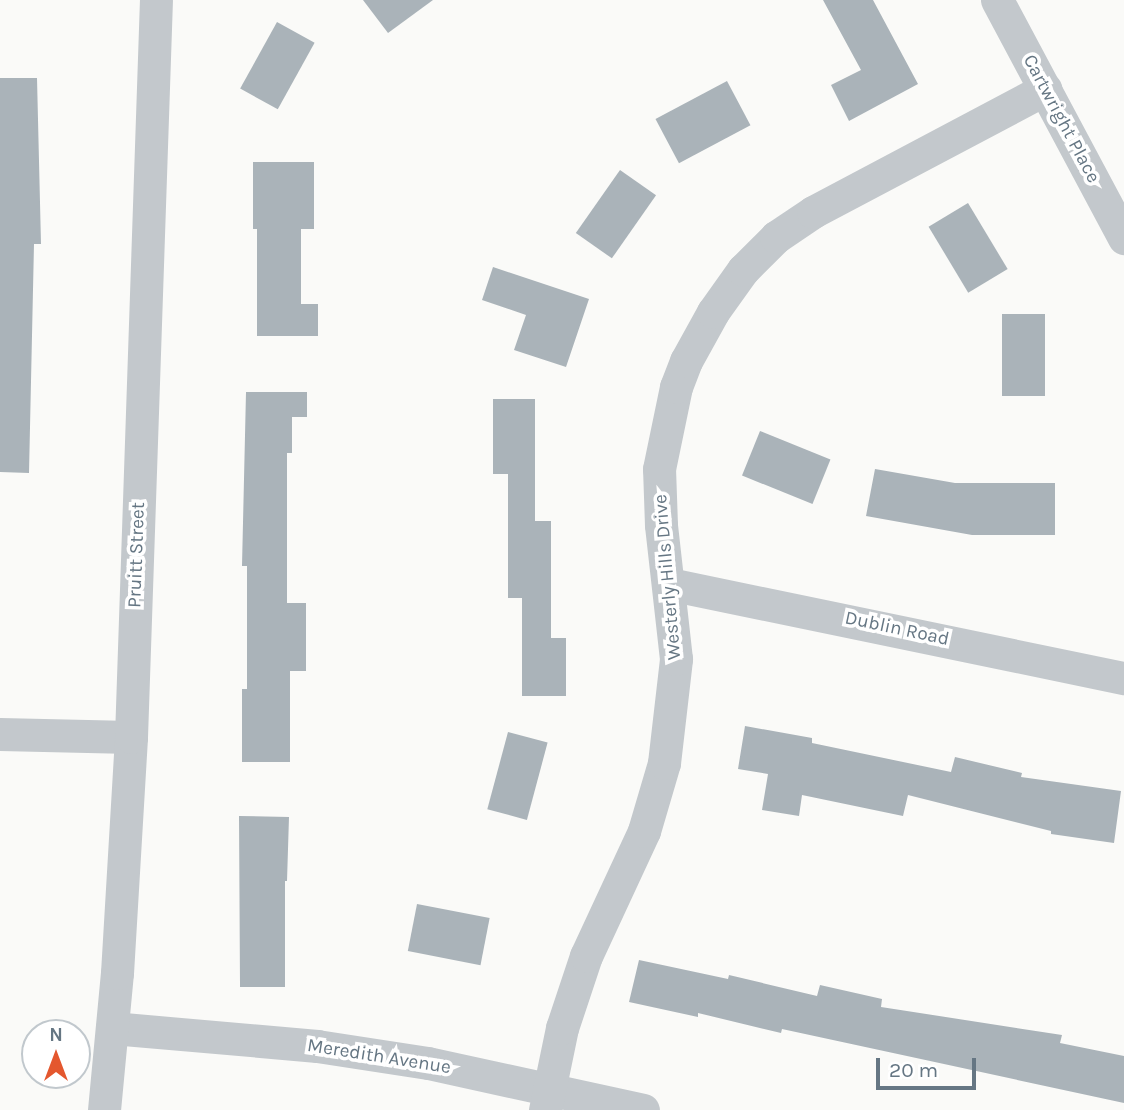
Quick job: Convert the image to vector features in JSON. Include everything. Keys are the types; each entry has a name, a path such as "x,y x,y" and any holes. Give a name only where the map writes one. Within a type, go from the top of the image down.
{"street":[{"name":"Pruitt Street","path":"104,1110 131,737 156,0"},
{"name":"Cartwright Place","path":"997,0 1124,238"},
{"name":"Westerly Hills Drive","path":"547,1100 562,1028 586,956 644,831 664,763 676,659 661,525 659,469 663,441 686,361 713,312 743,270 776,237 813,212 1045,89"},
{"name":"Dublin Road","path":"669,584 1122,667"},
{"path":"0,734 131,737"},
{"name":"Meredith Avenue","path":"112,1028 317,1045 428,1063 547,1100 643,1110"}],"building":[{"path":"363,0 433,0 388,33"},
{"path":"823,0 873,0 918,84 849,121 831,85 861,70"},
{"path":"277,22 315,43 278,109 240,88"},
{"path":"0,78 37,78 41,244 34,244 29,473 0,472"},
{"path":"727,81 750,125 679,163 655,119"},
{"path":"253,162 314,162 314,229 301,229 301,304 318,304 318,336 257,336 257,229 253,229"},
{"path":"620,170 656,195 612,258 576,233"},
{"path":"968,203 1008,269 968,293 929,227"},
{"path":"493,267 589,299 566,367 514,350 526,315 482,300"},
{"path":"1002,314 1045,314 1045,396 1002,396"},
{"path":"246,392 307,392 307,417 292,417 292,453 287,453 287,603 306,603 306,671 290,671 290,762 242,762 242,689 247,689 247,566 242,566"},
{"path":"493,399 535,399 535,521 551,521 551,638 566,638 566,696 522,696 522,598 508,598 508,474 493,474"},
{"path":"760,431 830,459 812,504 742,476"},
{"path":"875,469 955,483 1055,483 1055,535 972,535 866,516"},
{"path":"745,726 812,738 812,743 951,772 955,757 1022,773 1021,777 1121,791 1114,843 1051,834 1051,831 908,795 903,816 802,795 799,816 762,810 768,774 738,769"},
{"path":"508,732 548,743 527,820 487,809"},
{"path":"239,816 289,817 285,881 285,987 240,987"},
{"path":"417,904 490,918 480,965 408,951"},
{"path":"639,960 728,979 729,975 817,996 820,985 882,999 881,1007 1062,1035 1060,1043 1124,1056 1124,1103 782,1029 781,1033 698,1013 698,1017 629,1002"}]}
